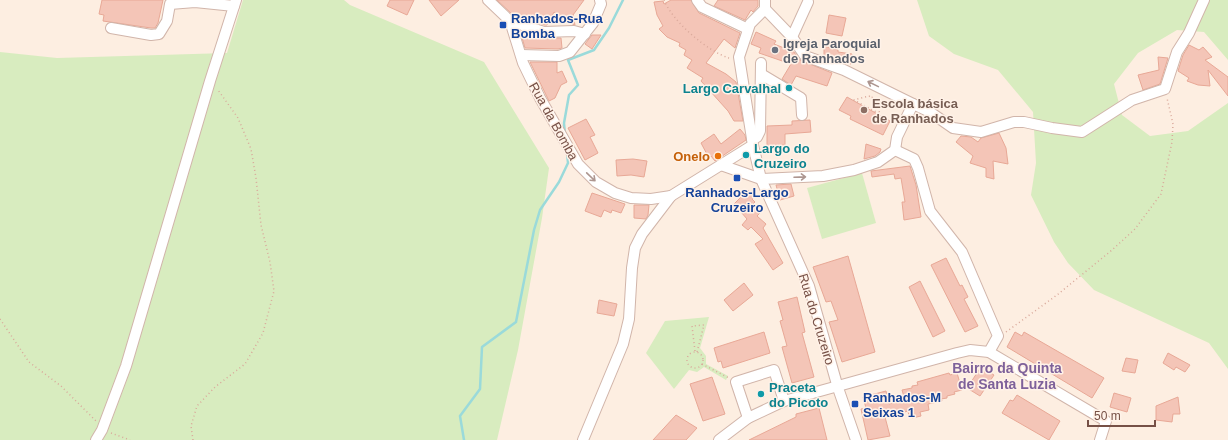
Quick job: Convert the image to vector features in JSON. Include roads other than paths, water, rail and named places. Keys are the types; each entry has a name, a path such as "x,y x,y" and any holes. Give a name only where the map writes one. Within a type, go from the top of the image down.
{"street":[{"name":"Rua da Bomba","path":"488,0 510,21 521,55 540,98 578,164 596,182 615,193 631,198 651,199 671,196 721,165 753,142"},
{"path":"521,55 559,56 570,52 585,34 599,11 601,4 600,0"},
{"path":"697,0 702,7 748,30 754,18 765,5 792,36 805,56 844,70 930,112 953,128 981,132 1014,122 1024,122 1082,132 1132,100 1165,88 1177,52 1189,33 1204,0"},
{"path":"96,440 102,430 126,366 210,81 235,3 195,2 170,4 167,22 159,34 151,35 111,28"},
{"path":"792,36 808,2"},
{"path":"510,21 544,32 574,30 585,34"},
{"name":"Rua do Cruzeiro","path":"748,30 739,60 761,179 809,286 838,388 856,440"},
{"path":"753,142 760,131 761,63"},
{"path":"761,74 801,98 802,115"},
{"path":"721,165 761,179 823,176 854,170 878,162 895,150 897,137 913,104"},
{"path":"895,150 914,159 930,211 962,252 998,336 989,352"},
{"path":"583,440 623,344 629,319 632,268 635,248 642,234 671,196"},
{"path":"719,440 748,418 784,401 838,388 970,350 989,352 1106,421 1100,440"},
{"path":"748,418 736,382 774,370 784,401"}],"waterway":[{"path":"565,134 564,123 569,95 578,85 568,60 594,50 609,28 623,0"},
{"path":"464,440 460,416 480,389 482,347 516,322 534,230 540,210 559,182 568,163 567,153"}],"place":[{"name":"Ranhados-Rua Bomba","path":"503,25"},
{"name":"Igreja Paroquial de Ranhados","path":"775,50"},
{"name":"Largo Carvalhal","path":"789,88"},
{"name":"Escola básica de Ranhados","path":"864,110"},
{"name":"Largo do Cruzeiro","path":"746,155"},
{"name":"Onelo","path":"718,156"},
{"name":"Ranhados-Largo Cruzeiro","path":"737,178"},
{"name":"Praceta do Picoto","path":"761,394"},
{"name":"Ranhados-M Seixas 1","path":"855,404"}],"district":[{"name":"Bairro da Quinta de Santa Luzia","path":"1007,376"}]}
